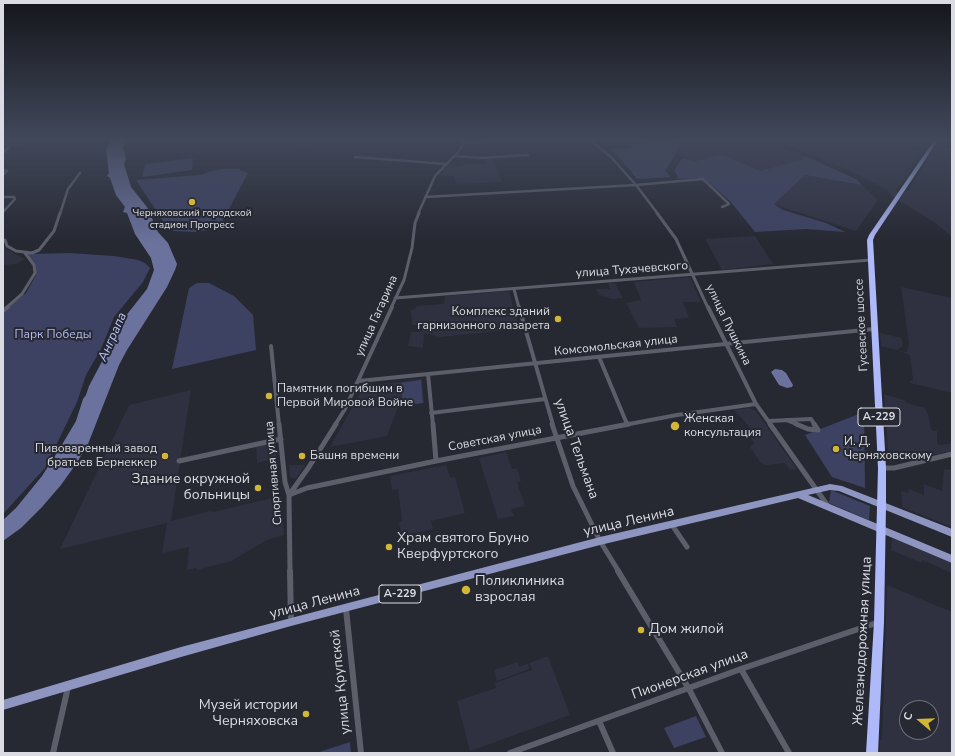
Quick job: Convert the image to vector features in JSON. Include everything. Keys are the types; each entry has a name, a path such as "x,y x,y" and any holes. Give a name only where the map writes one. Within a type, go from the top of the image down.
{"highway":[{"name":"Гусевское шоссе","path":"882,530 882,468 870,240 913,174"},
{"name":"Железнодорожная улица","path":"872,753 882,530"}],"main road":[{"name":"улица Ленина","path":"3,705 69,684 291,622 600,542 830,487 839,488 952,533"},
{"path":"800,495 952,559"}],"street":[{"path":"3,240 5,240 7,246 16,251 32,253 39,250 54,231 68,189 79,174"},
{"name":"улица Гагарина","path":"289,495 345,409 407,272 415,223 425,197 437,174"},
{"name":"улица Пушкина","path":"627,174 676,239 725,344 756,404 829,507"},
{"path":"425,197 636,185 702,179 729,204 722,207"},
{"path":"3,197 14,197 15,199 3,212"},
{"path":"3,311 22,294 35,273 34,265 25,253"},
{"name":"улица Тухачевского","path":"395,298 871,260"},
{"name":"улица Тельмана","path":"514,288 556,437 574,486 600,542 691,688 694,700 722,753"},
{"name":"Комсомольская улица","path":"358,380 536,364 874,329"},
{"name":"Спортивная улица","path":"271,346 282,439 285,482 289,495 291,622"},
{"path":"599,357 627,424"},
{"path":"428,374 436,460"},
{"path":"431,413 545,399"},
{"name":"Советская улица","path":"289,495 307,488 436,460 677,415 756,404"},
{"path":"768,421 786,420 811,419 818,430 808,429 786,420"},
{"path":"179,461 282,439"},
{"path":"882,468 894,468 952,454"},
{"path":"672,525 687,547"},
{"name":"улица Крупской","path":"346,609 361,753"},
{"name":"Пионерская улица","path":"510,753 741,669 879,622"},
{"path":"741,669 789,753"},
{"path":"53,753 69,684"},
{"path":"599,721 613,753"}],"shaded area":[{"name":"Анграпа","path":"108,174 127,174 131,187 147,207 158,232 168,243 177,264 167,287 119,365 88,444 76,464 61,485 42,507 21,528 3,541 3,520 16,508 42,476 60,448 76,421 83,399 112,339 121,322 147,289 154,270 151,258 135,234 127,213 123,212 125,207 116,195 110,178 107,176"},
{"path":"499,174 502,182 456,184 457,182 454,177 439,175"},
{"path":"857,174 908,174 896,191 899,193 895,198 891,196 888,190"},
{"path":"918,174 952,174 952,237 933,221 898,200 906,190 908,191"},
{"path":"805,175 862,185 878,200 856,231 773,204"},
{"path":"755,236 773,264 722,270 705,239"},
{"path":"3,246 25,259 16,264 3,265"},
{"path":"690,277 701,302 683,302 689,318 674,319 677,327 639,328 626,303 641,300 634,282"},
{"path":"608,283 615,283 623,298 612,299 599,295 596,289 610,289"},
{"path":"901,287 952,298 952,393 910,383 910,381 913,381 910,355 900,351 907,352 909,344"},
{"path":"509,291 513,307 507,307 509,313 515,313 520,329 440,337 424,333 423,348 408,346 411,332 421,332 420,325 412,325 411,310 415,309 416,306 444,304 445,296"},
{"path":"880,333 902,338 903,346 897,350 881,346"},
{"path":"775,369 782,370 786,373 793,385 792,387 787,388 779,385 771,372"},
{"path":"422,379 424,403 398,407 387,436 330,447 364,386"},
{"path":"191,390 171,521 281,496 284,535 267,540 231,561 197,570 196,568 187,570 189,547 162,553 167,523 60,549 129,405"},
{"path":"884,394 925,408 929,417 931,430 937,431 937,444 952,443 952,458 946,452 889,462"},
{"path":"750,408 756,411 797,469 790,470 785,463 766,465 761,463 750,447 751,445 755,444 748,434 754,432 734,410"},
{"path":"275,443 277,458 257,463 256,447"},
{"path":"506,452 512,469 517,468 521,481 517,482 525,506 511,509 514,516 498,519 479,458"},
{"path":"289,465 305,465 297,477 293,479 290,477"},
{"path":"446,465 450,478 455,477 465,513 431,521 433,529 402,536 399,522 402,521 398,489 392,490 390,476"},
{"path":"944,469 952,470 952,527 902,507 901,491 908,493 909,489 924,495 924,484 942,491"},
{"path":"892,538 952,562 952,573 922,560 922,563 891,550"},
{"path":"887,585 952,612 952,753 879,753 880,739 882,740"},
{"path":"548,656 570,715 470,751 457,701 496,688 495,683 532,670 529,663"},
{"path":"518,662 519,667 529,663 529,669 497,681 494,670"}],"green space":[{"path":"143,174 161,174 142,177"},
{"name":"Черняховский городской стадион Прогресс","path":"247,174 221,224 208,230 194,232 174,231 167,227 136,180 200,175"},
{"path":"633,174 668,174 671,177 637,179"},
{"path":"677,174 846,174 856,179 862,185 805,175 774,204 783,210 826,223 845,232 806,229 755,232 730,201 704,178 677,179 678,176"},
{"name":"Парк Победы","path":"70,253 114,256 138,260 145,263 150,268 143,282 114,317 101,349 86,375 77,402 45,468 3,514 3,312 26,293 36,275 35,264 27,254"},
{"path":"197,283 209,283 234,296 253,315 256,350 172,369 189,288"},
{"path":"421,380 423,403 403,405 401,383"},
{"path":"864,412 865,488 832,477 805,435"},
{"path":"831,490 870,506 869,520 829,503"},
{"path":"696,716 706,737 674,748 664,728"},
{"path":"350,742 351,753 316,753"}],"place":[{"name":"Черняховский городской стадион Прогресс","path":"192,202"},
{"name":"Комплекс зданий гарнизонного лазарета","path":"558,319"},
{"name":"Памятник погибшим в Первой Мировой Войне","path":"269,396"},
{"name":"Женская консультация","path":"675,426"},
{"name":"И. Д. Черняховскому","path":"836,449"},
{"name":"Пивоваренный завод братьев Бернеккер","path":"165,456"},
{"name":"Башня времени","path":"302,456"},
{"name":"Здание окружной больницы","path":"258,488"},
{"name":"Храм святого Бруно Кверфуртского","path":"389,547"},
{"name":"Поликлиника взрослая","path":"466,590"},
{"name":"Дом жилой","path":"641,630"},
{"name":"Музей истории Черняховска","path":"306,714"}]}
